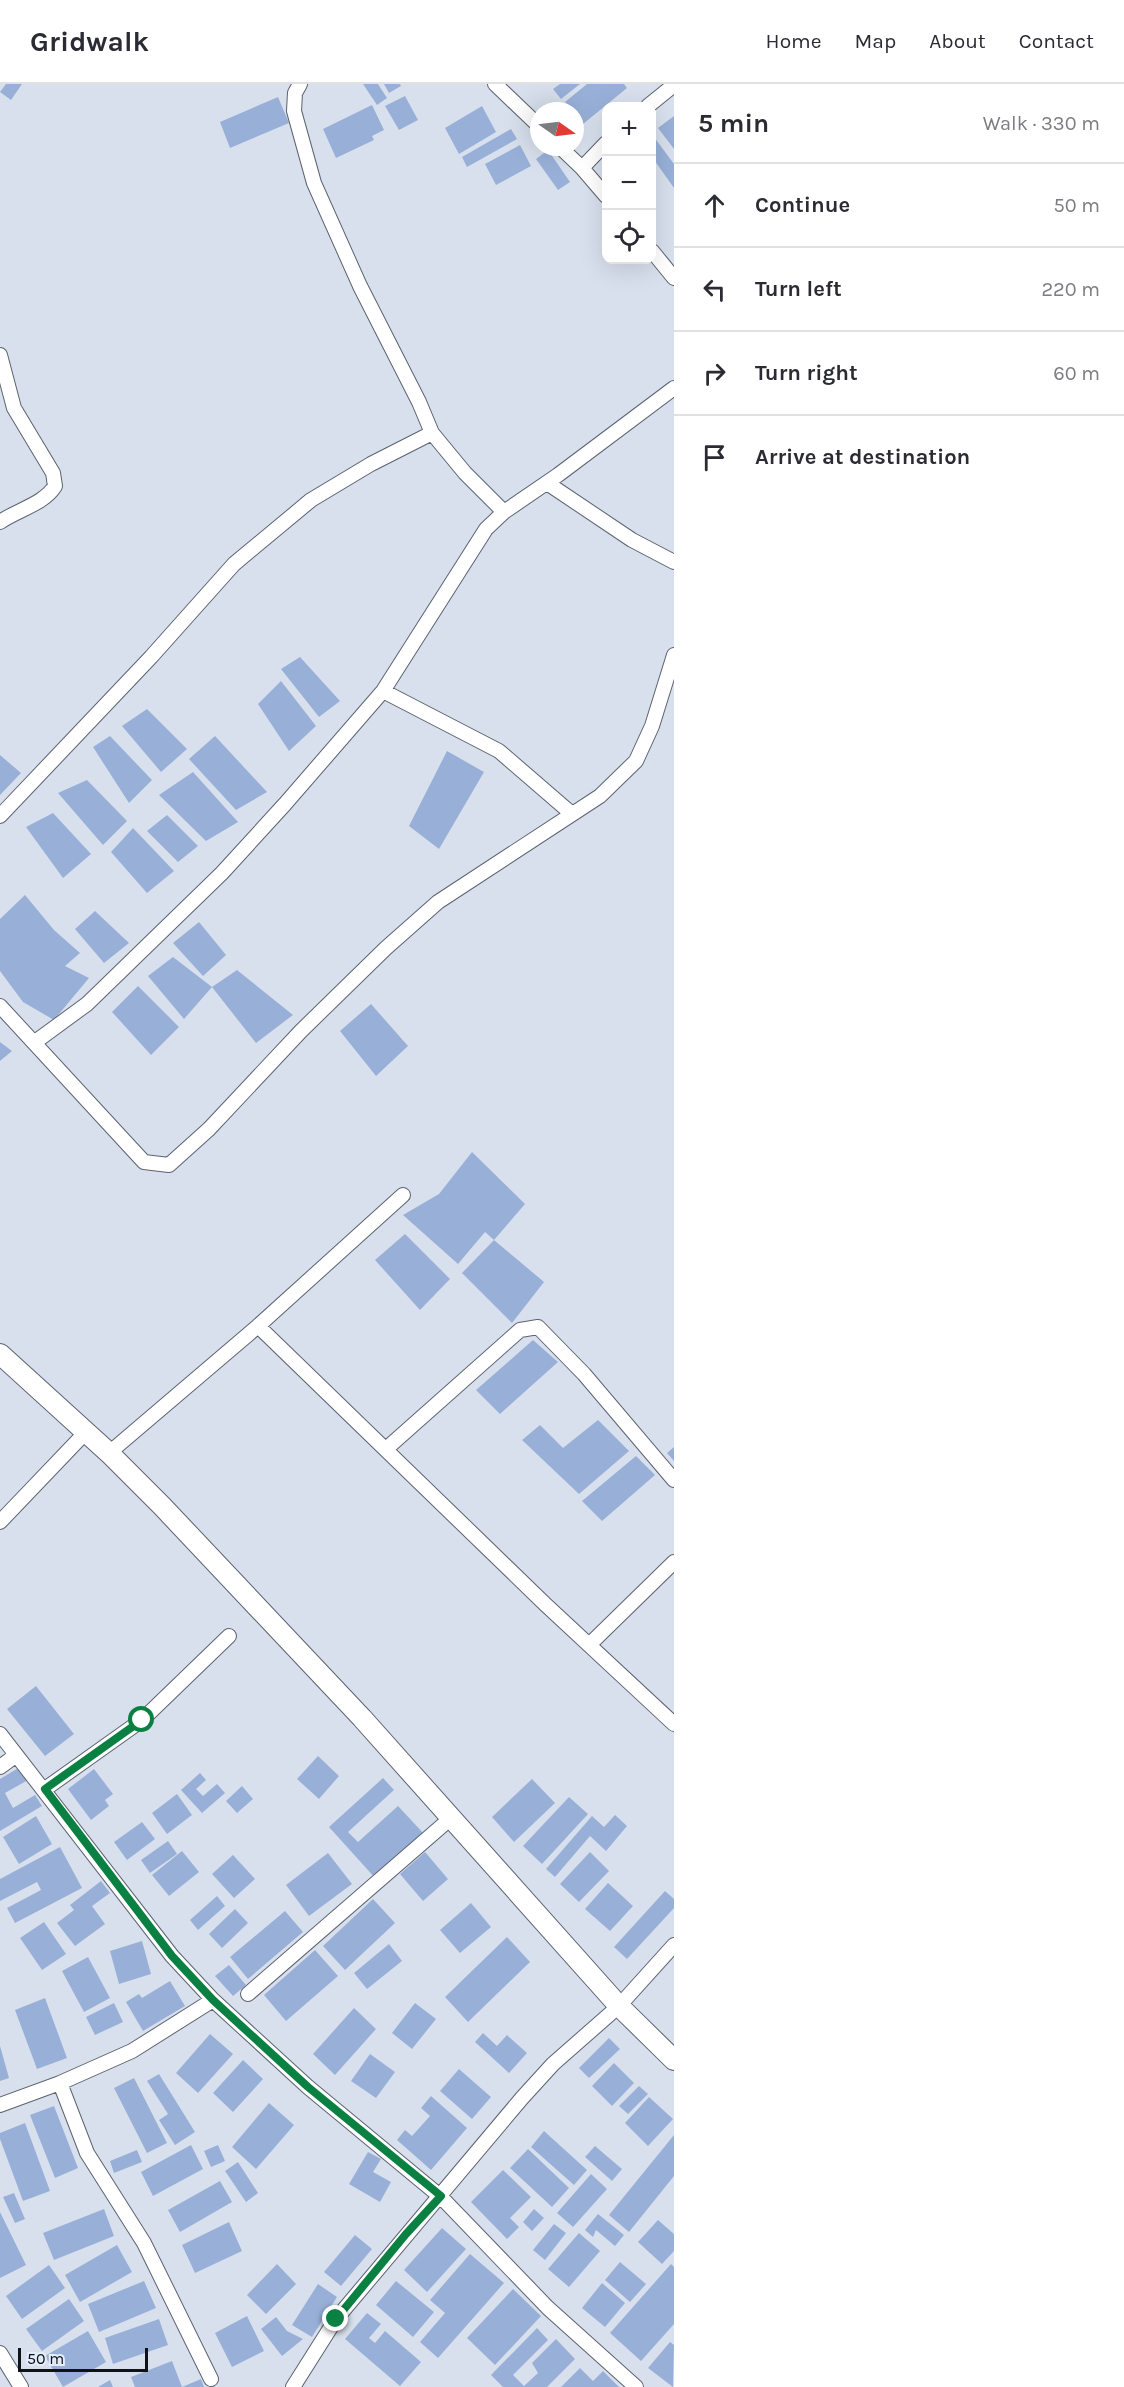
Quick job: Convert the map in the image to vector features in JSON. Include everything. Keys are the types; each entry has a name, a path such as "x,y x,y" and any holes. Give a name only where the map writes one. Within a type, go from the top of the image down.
{"main road":[{"path":"0,1354 109,1453 354,1710 619,2006 674,2060"}],"street":[{"path":"300,84 295,93 294,111 314,183 360,286 419,402 432,433 465,472 504,512"},
{"path":"495,84 530,117"},
{"path":"653,102 674,85"},
{"path":"582,168 602,147"},
{"path":"569,156 602,191"},
{"path":"656,257 674,278"},
{"path":"0,355 14,408 53,473 55,486 49,496 16,511 0,522"},
{"path":"35,1042 87,1004 222,873 383,691 486,529 504,512 547,483 674,388"},
{"path":"0,816 151,657 234,564 311,500 371,464 432,433"},
{"path":"547,483 632,540 674,561"},
{"path":"0,1006 144,1162 169,1165 209,1129 309,1022 438,902 600,796 636,761 656,717 674,655"},
{"path":"383,691 499,751 572,814"},
{"path":"109,1453 258,1326 403,1195"},
{"path":"258,1326 674,1724"},
{"path":"386,1449 520,1330 538,1327 584,1374 674,1480"},
{"path":"0,1522 86,1432"},
{"path":"589,1645 674,1562"},
{"path":"45,1789 142,1720 229,1636"},
{"path":"0,1734 15,1756 45,1789 172,1956 213,2000 316,2094 441,2196 548,2308 636,2387"},
{"path":"0,1767 15,1756"},
{"path":"248,1994 451,1818"},
{"path":"293,2387 336,2319 406,2234 553,2064 619,2006 674,1945"},
{"path":"0,2105 60,2083 132,2051 213,2000"},
{"path":"60,2083 87,2153 144,2243 211,2379"},
{"path":"0,2353 21,2387"}],"building":[{"path":"6,84 22,84 11,100 0,92"},
{"path":"363,84 378,84 387,98 377,105"},
{"path":"384,84 400,84 401,86 389,93"},
{"path":"560,84 580,84 561,99 553,89"},
{"path":"587,84 624,84 627,88 610,102 602,102 602,108 584,123 584,102 565,102"},
{"path":"405,96 418,120 399,130 385,106"},
{"path":"278,97 289,123 230,148 220,122"},
{"path":"372,105 384,130 372,136 374,140 336,158 323,129"},
{"path":"482,106 496,132 459,154 445,128"},
{"path":"674,116 674,149 658,128"},
{"path":"511,129 517,139 467,167 462,157"},
{"path":"656,140 674,164 674,188 656,163"},
{"path":"520,145 531,166 496,185 485,164"},
{"path":"540,156 552,156 570,182 558,190 536,159"},
{"path":"300,657 340,701 319,717 281,669"},
{"path":"281,681 316,726 289,751 258,704"},
{"path":"147,709 187,749 161,772 122,726"},
{"path":"110,736 152,780 129,803 93,747"},
{"path":"215,736 267,792 236,810 189,759"},
{"path":"447,751 484,772 439,849 409,826"},
{"path":"0,755 21,773 0,795"},
{"path":"193,772 238,822 206,841 159,795"},
{"path":"87,780 127,821 103,845 58,793"},
{"path":"53,813 91,854 63,878 26,827"},
{"path":"167,815 198,846 178,862 147,831"},
{"path":"133,828 174,871 147,893 111,852"},
{"path":"25,895 54,930 80,953 65,966 89,978 54,1020 23,1002 0,971 0,919"},
{"path":"95,911 129,943 104,963 75,929"},
{"path":"199,922 226,955 203,976 173,943"},
{"path":"173,957 212,987 184,1019 148,976"},
{"path":"237,970 293,1015 256,1043 212,987"},
{"path":"138,986 179,1027 151,1055 112,1012"},
{"path":"371,1004 408,1046 376,1076 340,1031"},
{"path":"0,1042 12,1051 0,1061"},
{"path":"472,1152 525,1204 494,1240 485,1232 458,1264 403,1215 439,1194"},
{"path":"405,1234 450,1279 420,1310 375,1260"},
{"path":"494,1240 544,1282 512,1323 462,1273"},
{"path":"533,1340 558,1362 500,1414 476,1390"},
{"path":"598,1420 629,1451 579,1494 522,1440 540,1425 563,1448"},
{"path":"674,1447 674,1461 667,1453"},
{"path":"636,1456 655,1475 602,1521 582,1501"},
{"path":"36,1686 74,1734 45,1756 7,1709"},
{"path":"318,1756 339,1776 319,1799 297,1779"},
{"path":"20,1767 28,1780 5,1793 13,1808 35,1795 42,1806 0,1831 0,1779"},
{"path":"94,1769 113,1794 105,1800 109,1806 91,1820 68,1789"},
{"path":"200,1773 206,1780 196,1789 203,1796 217,1784 225,1793 202,1813 181,1790"},
{"path":"383,1778 394,1790 348,1832 358,1842 398,1806 425,1835 376,1879 329,1827"},
{"path":"532,1779 555,1803 514,1842 492,1817"},
{"path":"242,1786 253,1799 237,1813 226,1801"},
{"path":"177,1794 192,1815 167,1834 152,1813"},
{"path":"569,1797 588,1814 542,1864 523,1846"},
{"path":"615,1815 627,1826 606,1851 590,1836 555,1877 546,1869 592,1816 604,1827"},
{"path":"36,1816 52,1844 19,1864 3,1837"},
{"path":"142,1822 155,1839 127,1860 114,1842"},
{"path":"168,1841 177,1854 150,1873 141,1860"},
{"path":"60,1847 82,1888 15,1923 7,1908 41,1890 37,1882 0,1901 0,1879"},
{"path":"182,1851 199,1872 169,1896 152,1875"},
{"path":"425,1852 448,1879 423,1901 400,1874"},
{"path":"590,1852 609,1871 579,1902 560,1884"},
{"path":"328,1853 352,1884 309,1916 286,1885"},
{"path":"233,1855 255,1879 234,1898 212,1874"},
{"path":"101,1881 110,1893 92,1906 105,1924 75,1946 57,1923 74,1910 70,1905"},
{"path":"608,1883 633,1906 610,1931 585,1909"},
{"path":"665,1891 674,1899 674,1908 627,1959 614,1947"},
{"path":"217,1896 225,1906 198,1930 190,1920"},
{"path":"373,1899 395,1923 345,1970 323,1946"},
{"path":"471,1903 491,1927 460,1953 440,1930"},
{"path":"235,1909 248,1923 222,1948 209,1934"},
{"path":"285,1911 303,1932 248,1979 230,1957"},
{"path":"44,1922 66,1954 42,1970 20,1938"},
{"path":"507,1937 530,1962 468,2022 445,1997"},
{"path":"142,1941 151,1974 119,1984 110,1951"},
{"path":"389,1944 402,1961 367,1989 354,1973"},
{"path":"315,1950 338,1976 286,2021 264,1995"},
{"path":"88,1957 110,1998 84,2012 62,1971"},
{"path":"229,1965 246,1985 233,1996 215,1976"},
{"path":"170,1981 185,2006 143,2031 126,2002 139,1994 142,1998"},
{"path":"45,1998 67,2058 37,2069 15,2010"},
{"path":"114,2003 123,2022 95,2035 86,2017"},
{"path":"415,2003 436,2019 412,2049 392,2033"},
{"path":"354,2008 376,2029 335,2075 313,2054"},
{"path":"483,2033 497,2046 507,2035 527,2053 509,2073 475,2042"},
{"path":"210,2034 233,2054 198,2093 176,2073"},
{"path":"609,2038 620,2049 589,2078 579,2068"},
{"path":"0,2046 9,2078 0,2081"},
{"path":"370,2054 395,2072 376,2098 351,2081"},
{"path":"243,2060 263,2079 233,2112 213,2093"},
{"path":"614,2063 634,2083 612,2106 592,2086"},
{"path":"459,2069 491,2097 472,2119 440,2091"},
{"path":"159,2074 195,2132 175,2145 159,2120 168,2114 147,2081"},
{"path":"134,2078 167,2143 147,2153 114,2088"},
{"path":"639,2086 648,2094 628,2114 619,2106"},
{"path":"431,2096 467,2128 431,2170 397,2140 405,2130 412,2136 430,2116 421,2108"},
{"path":"649,2097 673,2119 648,2146 625,2123"},
{"path":"269,2103 294,2125 256,2169 232,2147"},
{"path":"54,2106 78,2168 55,2178 30,2115"},
{"path":"25,2123 50,2191 23,2201 0,2139 0,2133"},
{"path":"544,2131 587,2170 574,2185 531,2147"},
{"path":"674,2135 674,2176 629,2232 609,2215"},
{"path":"191,2145 203,2169 153,2196 141,2172"},
{"path":"218,2145 225,2161 211,2167 204,2151"},
{"path":"595,2146 622,2169 612,2181 585,2157"},
{"path":"528,2149 569,2188 552,2207 510,2168"},
{"path":"137,2150 142,2162 114,2173 110,2161"},
{"path":"368,2152 381,2159 373,2172 391,2182 380,2202 349,2184"},
{"path":"238,2162 258,2193 246,2202 225,2171"},
{"path":"503,2170 531,2197 510,2218 519,2227 507,2239 471,2202"},
{"path":"591,2174 607,2189 573,2227 557,2213"},
{"path":"220,2181 232,2202 180,2232 168,2210"},
{"path":"14,2193 25,2219 15,2223 3,2197"},
{"path":"104,2209 114,2236 54,2260 43,2233"},
{"path":"534,2209 544,2218 532,2231 523,2222"},
{"path":"0,2212 26,2265 0,2278"},
{"path":"598,2214 624,2235 615,2246 596,2230 593,2237 585,2230"},
{"path":"658,2220 674,2234 674,2251 662,2264 638,2242"},
{"path":"229,2222 242,2251 195,2273 182,2245"},
{"path":"554,2224 566,2233 545,2260 533,2250"},
{"path":"442,2228 466,2249 427,2292 404,2270"},
{"path":"579,2233 600,2251 569,2287 548,2269"},
{"path":"355,2235 372,2249 341,2286 324,2272"},
{"path":"117,2245 132,2272 80,2302 65,2275"},
{"path":"470,2254 504,2283 438,2358 420,2342 445,2313 430,2300"},
{"path":"620,2262 646,2284 630,2302 605,2280"},
{"path":"277,2264 296,2284 266,2314 247,2295"},
{"path":"671,2264 674,2267 674,2324 641,2361 610,2333"},
{"path":"49,2265 65,2288 22,2319 6,2296"},
{"path":"144,2281 156,2308 99,2332 88,2304"},
{"path":"396,2281 434,2312 413,2337 376,2305"},
{"path":"602,2283 625,2303 605,2327 582,2308"},
{"path":"318,2284 337,2297 312,2337 292,2325"},
{"path":"513,2289 541,2316 495,2365 467,2338"},
{"path":"69,2299 84,2321 42,2351 26,2329"},
{"path":"367,2313 381,2324 369,2338 375,2343 385,2331 421,2362 400,2386 345,2339"},
{"path":"247,2316 264,2351 232,2367 215,2333"},
{"path":"276,2317 287,2331 303,2339 282,2356 261,2329"},
{"path":"159,2319 168,2345 113,2364 105,2338"},
{"path":"537,2328 548,2340 513,2375 524,2386 538,2373 532,2363 556,2339 575,2359 547,2387 503,2387 491,2375"},
{"path":"88,2331 106,2362 63,2387 45,2356"},
{"path":"670,2342 674,2345 673,2387 648,2368"},
{"path":"172,2361 182,2387 135,2387 131,2377"},
{"path":"580,2368 593,2381 603,2371 619,2387 561,2387"},
{"path":"201,2379 204,2387 182,2387"},
{"path":"110,2380 113,2387 98,2387"}],"route":[{"path":"142,1720 45,1789 172,1956 213,2000 381,2150 441,2196 406,2234 336,2319"}]}
